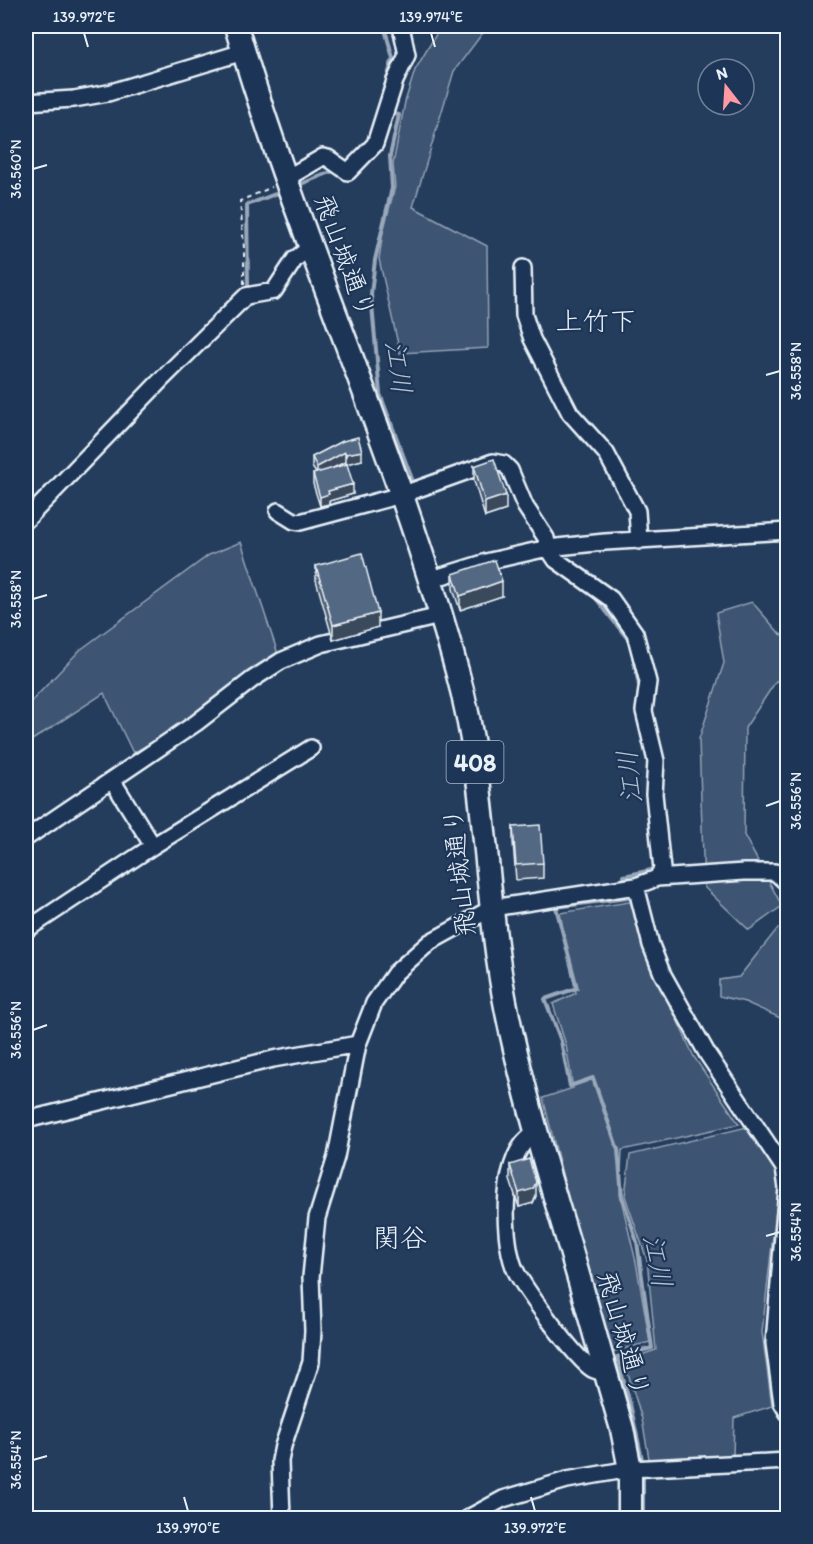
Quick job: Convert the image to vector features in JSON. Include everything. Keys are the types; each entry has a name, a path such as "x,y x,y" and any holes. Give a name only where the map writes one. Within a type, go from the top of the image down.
{"highway":[{"name":"飛山城通り","path":"236,26 311,247 401,495 465,701 472,736 496,954 507,1013 536,1134 622,1429 630,1469 630,1518"}],"street":[{"path":"287,178 323,157 348,172 375,144 395,81 407,55 401,26"},
{"path":"26,102 74,99 108,93 243,52"},
{"path":"26,520 159,381 246,296 274,291 295,259 311,247"},
{"path":"523,268 524,315 532,339 570,413 606,453 632,501 636,511 639,541"},
{"path":"278,511 300,522 401,495 493,462 504,464 510,470 525,506 546,537 548,548 556,560 611,599 635,633 648,682 645,711 656,761 654,795 662,869 657,878"},
{"path":"429,580 490,561 548,548 788,531"},
{"path":"26,838 196,723 253,679 281,661 321,644 440,616"},
{"path":"26,930 153,846 311,748"},
{"path":"112,780 153,846"},
{"path":"282,1518 280,1461 310,1362 313,1331 311,1277 317,1218 336,1156 358,1044 374,1004 395,973 430,942 492,908 636,886 657,878 775,872 788,884"},
{"path":"636,886 651,945 662,973 708,1055 784,1168 787,1188 774,1343 782,1403 788,1413"},
{"path":"26,1120 273,1059 358,1044"},
{"path":"536,1134 529,1137 519,1147 510,1172 506,1203 508,1246 514,1268 523,1284 580,1359 594,1370 606,1373"},
{"path":"468,1518 503,1499 567,1480 630,1469 788,1461"}],"path":[{"path":"246,296 240,201 287,178"}],"shaded area":[{"path":"441,26 488,26 454,71 413,207 487,246 488,348 400,353 379,259 383,232 395,187 393,164 405,102 415,70"},
{"path":"241,542 283,669 133,753 104,693 26,744 26,707 80,650 209,555"},
{"path":"752,602 780,634 787,636 788,678 776,681 745,728 744,835 782,906 749,930 704,887 699,739 724,663 716,613"},
{"path":"635,901 656,973 694,1057 739,1124 622,1150 620,1195 636,1262 650,1342 611,1352 587,1273 543,1098 573,1088 566,1045 553,1004 576,993 560,913"},
{"path":"778,928 787,929 787,1021 745,1002 719,996 719,980 739,977"},
{"path":"747,1127 780,1175 762,1332 772,1406 734,1418 733,1457 650,1464 642,1419 624,1361 656,1350 647,1260 625,1196 630,1155"}],"building":[{"path":"358,437 362,451 346,454 345,452 317,467 312,457 343,441"},
{"path":"494,459 506,495 485,502 474,466"},
{"path":"347,464 353,484 328,491 329,494 320,497 313,474"},
{"path":"362,553 378,613 333,625 316,566"},
{"path":"495,560 502,581 460,596 453,574"},
{"path":"540,825 543,863 516,865 513,827"},
{"path":"529,1159 536,1182 533,1189 519,1193 510,1165"}],"waterway":[{"path":"381,100 393,58 384,26"},
{"name":"江川","path":"392,26 398,48"},
{"name":"江川","path":"391,111 390,113 399,115 390,156 392,188 375,260 371,294 380,394 415,487"},
{"path":"296,186 336,170"},
{"path":"248,286 247,205 283,191"},
{"name":"江川","path":"550,563 565,575"},
{"name":"江川","path":"595,597 631,643"},
{"name":"江川","path":"633,656 640,690"},
{"name":"江川","path":"625,885 624,876 656,869 656,867"},
{"name":"江川","path":"627,892 628,898 556,907 577,988 545,999 561,1041 570,1086 593,1078 618,1150 622,1196 637,1242 652,1348 617,1357 643,1464"},
{"name":"江川","path":"643,1472 643,1518"}],"district":[{"name":"上竹下","path":"596,320"},
{"name":"関谷","path":"400,1237"}]}
